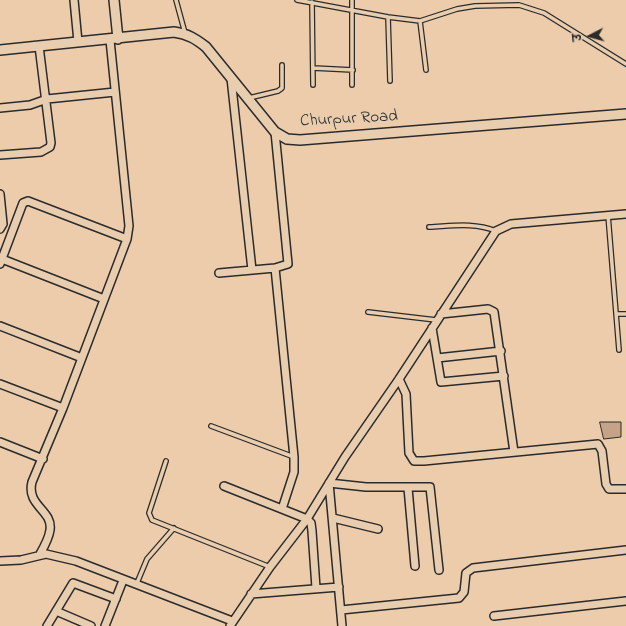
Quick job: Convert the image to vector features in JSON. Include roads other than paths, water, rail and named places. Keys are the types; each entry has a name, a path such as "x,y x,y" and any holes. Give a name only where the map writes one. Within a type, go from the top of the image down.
{"street":[{"path":"74,0 78,42"},
{"path":"43,554 50,531 50,525 47,517 34,502 30,489 63,408 127,240 129,226 115,92 114,0"},
{"name":"Churpur Road","path":"0,50 174,32 185,34 196,38 206,47 275,132 286,139 300,140 626,114"},
{"path":"0,155 41,152 50,147 51,143 39,46"},
{"path":"231,78 252,270"},
{"path":"0,108 30,105 46,99 115,92"},
{"path":"219,273 274,268 286,266 288,263 275,132"},
{"path":"0,194 3,224 0,229"},
{"path":"104,299 1,262 23,203 28,201 127,240"},
{"path":"0,561 21,560 43,554 76,561 137,583 231,624 270,567 307,519 329,483 496,231 511,224 626,214"},
{"path":"274,268 294,457 294,472 282,509"},
{"path":"439,317 492,310 496,316 514,452"},
{"path":"0,326 82,358"},
{"path":"432,328 440,380 443,382 504,376"},
{"path":"437,358 501,351"},
{"path":"399,379 406,394 409,453 414,461 424,462 598,444 602,451 606,484 609,489 626,489"},
{"path":"0,384 63,408"},
{"path":"0,442 42,459"},
{"path":"329,483 366,487 408,488 427,486 432,490 440,570"},
{"path":"329,483 342,626"},
{"path":"224,486 307,519 311,523 316,588"},
{"path":"408,488 415,566"},
{"path":"333,518 378,530"},
{"path":"341,610 459,598 464,592 466,573 473,568 626,550"},
{"path":"47,626 74,583 116,599"},
{"path":"105,626 122,583"},
{"path":"251,594 339,587"},
{"path":"494,616 626,601"},
{"path":"56,611 91,626"}],"lane":[{"path":"176,0 185,34"},
{"path":"297,0 388,17 420,20 469,7 520,5 544,13 626,64"},
{"path":"352,0 352,85"},
{"path":"517,0 520,5"},
{"path":"312,2 313,85"},
{"path":"388,17 390,81"},
{"path":"420,20 426,70"},
{"path":"248,98 278,91 282,88 282,65"},
{"path":"313,68 352,70"},
{"path":"608,215 619,350"},
{"path":"429,227 467,225 478,226 496,231"},
{"path":"368,312 439,317"},
{"path":"616,314 626,314"},
{"path":"211,426 294,457"},
{"path":"166,462 149,513 152,520 270,567"},
{"path":"137,583 147,559 174,528"}]}
